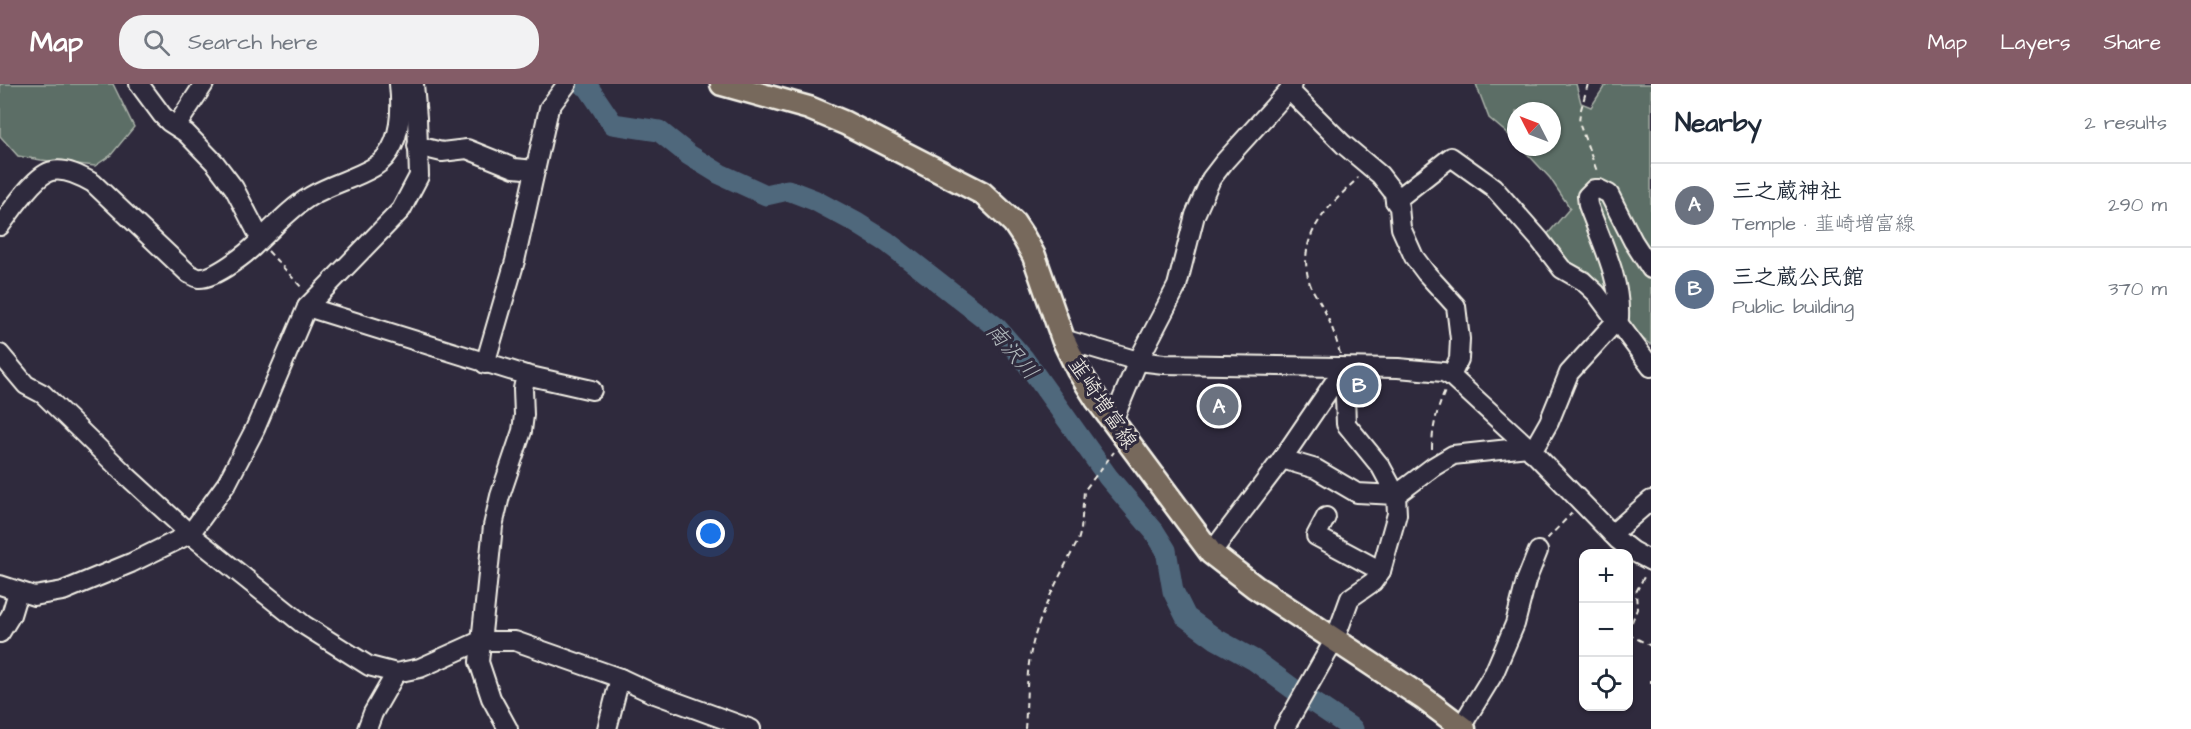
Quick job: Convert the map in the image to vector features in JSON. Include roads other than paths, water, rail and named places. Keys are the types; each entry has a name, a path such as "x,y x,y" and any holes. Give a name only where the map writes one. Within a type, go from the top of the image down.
{"main road":[{"name":"韮崎増富線","path":"722,84 809,108 982,193 1014,223 1034,256 1063,339 1078,370 1119,430 1212,552 1255,586 1423,698 1463,728"}],"street":[{"path":"139,84 162,115 169,122 177,125 215,164 234,188 250,215 259,241"},
{"path":"177,125 204,84"},
{"path":"0,226 40,177 51,171 65,171 93,183 189,274 197,278 206,277 244,256 309,197 372,168 384,158 395,143 401,113 399,84"},
{"path":"0,585 34,596 63,591 131,563 190,534 227,483 250,438 310,304 401,210 419,177 414,84"},
{"path":"485,364 515,261 549,108 567,84"},
{"path":"1119,430 1138,361 1177,286 1195,215 1211,179 1291,87 1343,144 1380,176 1394,193 1399,207 1401,228 1414,257 1456,306 1461,339 1459,359 1451,376"},
{"path":"417,146 442,153 466,149 514,168 535,170"},
{"path":"1395,201 1451,157 1493,187 1562,269 1583,281 1596,293 1651,367"},
{"path":"1530,449 1549,422 1569,373 1617,322 1620,310 1612,269 1587,201 1590,192 1599,189 1609,194 1632,241 1651,269"},
{"path":"310,304 485,364 592,390"},
{"path":"1063,339 1138,361 1164,364 1398,368 1443,372 1451,376 1500,419 1612,534 1649,567"},
{"path":"0,354 26,386 43,394 190,534 304,626 369,666 396,673 420,668 480,641 515,641 620,678 652,693 751,729"},
{"path":"1212,552 1282,459 1344,368"},
{"path":"1284,729 1335,639 1350,598 1373,582 1381,571 1397,514 1396,495 1381,467 1346,424 1344,368"},
{"path":"508,729 491,698 479,662 480,641 493,526 500,496 522,431 523,389 526,375"},
{"path":"1489,452 1500,419"},
{"path":"1282,459 1316,469 1357,493 1396,495 1453,455 1530,449"},
{"path":"1612,534 1651,500"},
{"path":"1326,517 1316,536 1381,571"},
{"path":"1463,728 1494,673 1515,624 1526,581 1538,551"},
{"path":"0,633 11,615 18,592"},
{"path":"367,729 373,713 396,673"},
{"path":"607,729 620,678"}],"waterway":[{"name":"南沢川","path":"582,84 588,87 613,124 659,131 689,155 720,174 766,195 788,190 814,200 855,222 887,242 996,327 1024,359 1108,477 1154,531 1166,550 1173,591 1186,617 1216,639 1254,660 1353,729"}],"place":[{"name":"三之蔵公民館","path":"1359,385"},
{"name":"三之蔵神社","path":"1219,406"}]}
